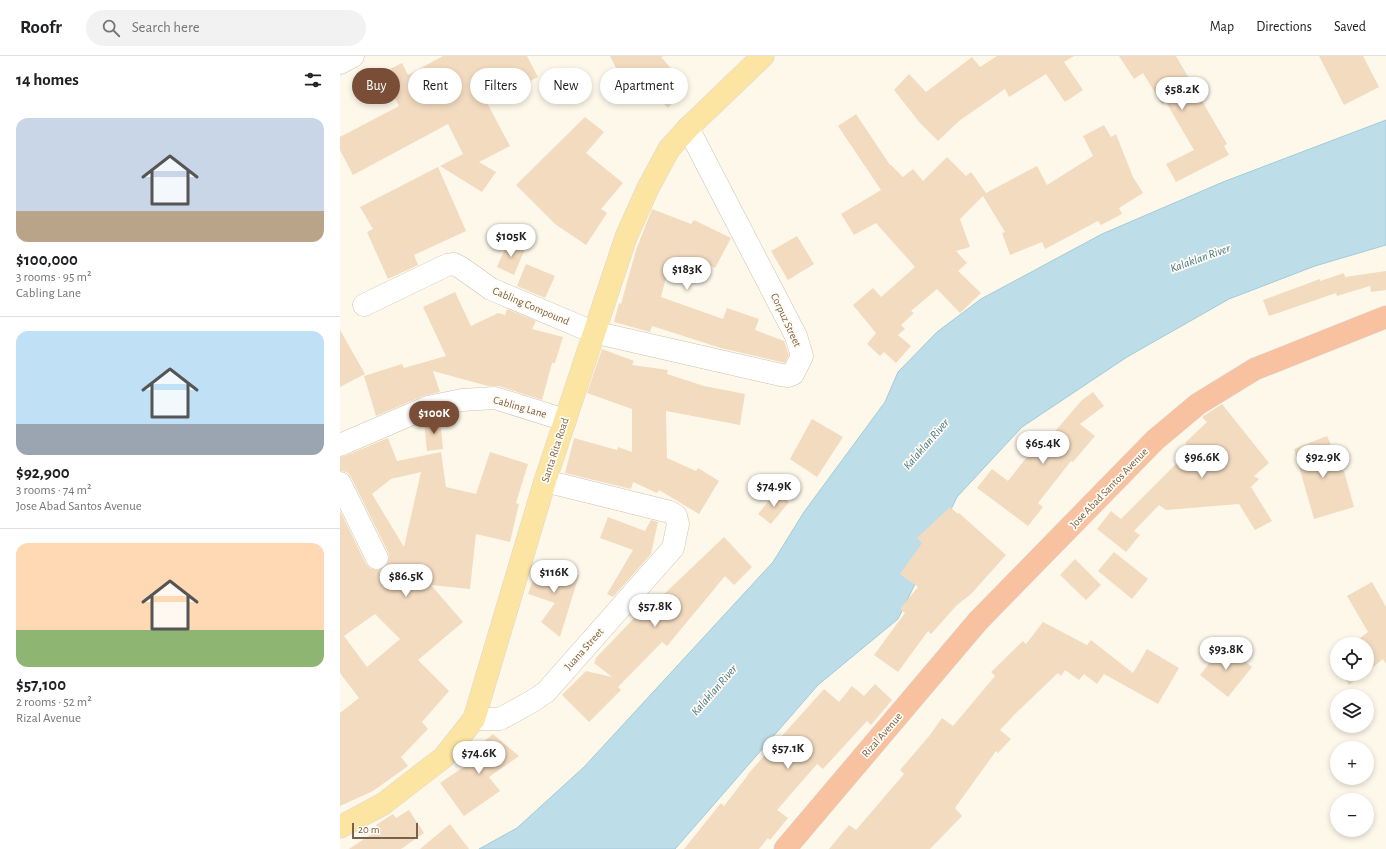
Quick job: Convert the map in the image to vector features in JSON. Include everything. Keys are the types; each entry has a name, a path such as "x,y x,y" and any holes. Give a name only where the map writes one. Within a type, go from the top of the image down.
{"highway":[{"name":"Jose Abad Santos Avenue","path":"978,621 1155,440 1198,404 1255,369 1386,317"},
{"name":"Rizal Avenue","path":"785,849 978,621"}],"main road":[{"name":"Santa Rita Road","path":"340,826 383,804 444,757 474,719 545,481 593,332 626,237 648,188 669,149 688,128 763,56"}],"street":[{"path":"340,63 352,56"},
{"name":"Corpuz Street","path":"593,332 788,376 793,374 802,356 796,336 688,128"},
{"name":"Cabling Compound","path":"364,305 448,265 454,264 491,289 593,332"},
{"name":"Cabling Lane","path":"340,445 428,407 462,400 495,398 565,420"},
{"name":"Juana Street","path":"474,719 500,719 546,692 673,548 678,524 676,516 670,512 545,481"},
{"path":"340,483 377,558"}],"water":[{"name":"Kalaklan River","path":"1386,120 1386,245 1315,266 1229,299 1127,357 1022,427 957,497 898,619 818,685 675,849 479,849 517,828 584,767 773,562 804,512 885,402 898,372 937,332 981,299 1102,234 1223,182"}],"building":[{"path":"443,56 527,56 538,77 531,81 531,68 470,68 470,104 488,104 510,146 479,162 496,172 482,192 440,166 463,154 448,124 353,175 340,150 340,137 399,106 400,68 392,68 402,63 408,75 408,104 462,104 462,68 421,68"},
{"path":"610,56 664,56 661,57 671,68 616,68"},
{"path":"997,56 1074,56 1064,62 1083,90 1065,102 1046,74 1009,97 1005,89 959,121 938,141 920,123 894,90 909,74 926,92 972,57 980,67"},
{"path":"1119,56 1176,56 1227,144 1224,146 1229,155 1176,182 1166,164 1194,150 1166,102 1162,104 1143,73 1134,79"},
{"path":"1319,56 1363,56 1379,87 1344,105"},
{"path":"664,104 672,104 668,108"},
{"path":"856,114 890,165 903,177 913,169 923,181 947,157 966,176 971,172 986,193 1037,166 1047,185 1093,156 1083,136 1104,125 1111,137 1116,134 1133,177 1143,193 1119,208 1122,214 1101,225 1098,221 1045,249 1042,242 1010,255 1002,233 1005,232 983,196 960,219 970,247 956,251 967,263 958,271 981,293 960,313 937,289 911,311 914,313 901,325 905,329 898,335 911,346 896,363 884,352 880,356 867,344 876,333 853,305 873,288 881,297 915,267 876,223 854,235 841,214 881,190 838,126"},
{"path":"585,117 604,132 586,153 623,183 601,209 607,213 586,245 555,224 516,185"},
{"path":"438,167 466,231 414,255 418,265 388,279 367,232 373,229 360,207"},
{"path":"652,209 691,224 694,220 731,238 715,268 693,257 688,267 671,258 661,297 723,319 727,308 759,319 755,330 784,341 789,355 785,363 721,348 652,326 650,332 614,322 619,303 621,304 636,250"},
{"path":"797,236 814,264 788,280 771,251"},
{"path":"508,242 525,249 514,275 497,267"},
{"path":"526,264 555,276 545,298 517,286"},
{"path":"1386,271 1386,290 1371,292 1370,286 1337,296 1336,293 1269,316 1263,300 1320,279 1320,281 1344,273 1345,277"},
{"path":"455,292 471,326 498,313 505,315 507,309 536,321 532,329 563,337 555,363 552,363 542,400 499,386 488,386 433,371 440,392 423,396 376,416 364,376 402,364 404,368 446,356 423,307"},
{"path":"340,330 365,374 340,387"},
{"path":"602,349 634,361 632,365 668,370 667,374 704,386 745,394 740,425 666,411 667,458 696,471 698,468 719,481 699,514 659,490 657,493 633,482 631,489 565,473 574,438 617,450 618,447 632,452 632,409 587,393"},
{"path":"1093,392 1104,406 1080,424 1095,436 1073,462 1071,461 1038,503 1043,507 1028,526 977,488 992,469 1008,481 1041,439 1045,443 1082,400"},
{"path":"1222,404 1269,463 1254,476 1259,479 1251,487 1272,521 1255,530 1239,504 1166,510 1159,505 1134,531 1140,535 1126,552 1097,529 1111,511 1121,519 1191,449 1185,443 1207,422 1202,417"},
{"path":"440,417 443,449 427,451 424,422"},
{"path":"812,419 843,437 817,477 790,459"},
{"path":"1327,436 1342,471 1344,471 1354,507 1314,519 1294,449"},
{"path":"388,438 397,461 441,452 446,487 476,494 490,452 528,464 516,503 519,504 510,542 476,534 470,589 431,585 463,622 418,660 449,691 422,722 428,729 401,757 408,766 373,791 340,806 340,713 359,698 340,673 340,511 366,564 370,568 376,570 382,569 387,565 389,558 388,552 351,477 347,472 340,471 340,457","holes":["421,472 404,547 372,494 391,479","375,614 400,639 367,667 344,636"]},
{"path":"776,492 789,502 771,524 758,514"},
{"path":"950,507 958,514 959,513 1006,555 971,594 957,605 931,634 928,631 898,672 874,655 905,613 900,609 918,587 900,574 922,543 917,538"},
{"path":"608,517 645,531 651,520 658,522 651,554 613,597 607,594 633,550 600,538"},
{"path":"724,537 752,567 734,585 725,576 667,646 662,642 618,687 621,690 589,722 562,695 586,671 612,677 594,663 596,660 595,659 638,614 637,620"},
{"path":"1114,552 1148,579 1132,599 1098,571"},
{"path":"1075,559 1101,585 1086,600 1060,575"},
{"path":"539,563 579,575 560,637 541,622 555,603 528,594"},
{"path":"1372,582 1386,607 1386,664 1383,659 1374,666 1374,637 1361,637 1368,632 1347,596"},
{"path":"1043,622 1087,645 1091,640 1133,673 1147,649 1179,668 1158,704 1104,674 1097,684 1084,674 1079,680 1065,670 1061,676 1058,673 1000,730 1011,739 998,753 996,751 955,808 962,816 930,849 829,849 849,825 856,830 904,774 900,770 930,735 942,718 953,726 995,676 991,672 1023,641 1026,644"},
{"path":"1224,645 1252,667 1228,697 1200,675"},
{"path":"1346,681 1354,681 1349,685"},
{"path":"875,684 892,700 871,725 867,721 823,769 817,764 777,810 788,818 770,840 768,838 759,849 684,849 721,803 724,806 747,775 824,689 839,702 852,686 864,696"},
{"path":"493,734 519,756 489,777 500,791 464,816 440,783 471,762 467,755"},
{"path":"409,810 424,833 401,849 349,849 379,829 376,825 393,814 396,818"},
{"path":"450,824 469,849 420,849"}]}
